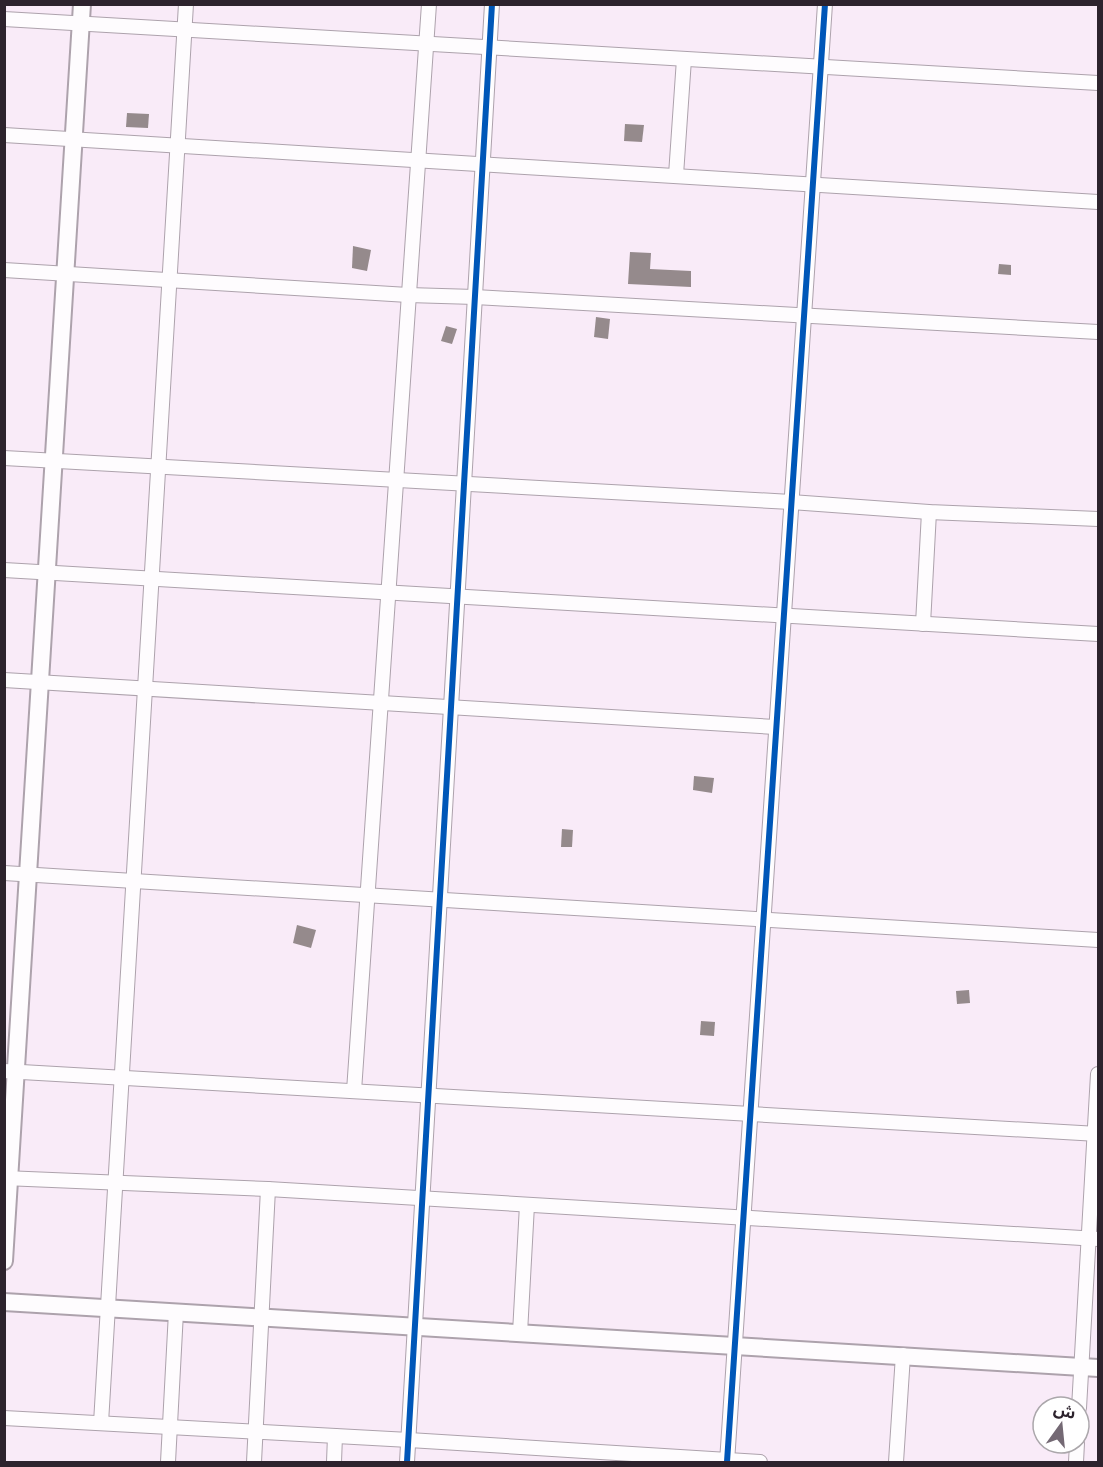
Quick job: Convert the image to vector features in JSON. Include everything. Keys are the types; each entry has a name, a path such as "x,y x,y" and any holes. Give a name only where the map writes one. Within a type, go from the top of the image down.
{"street":[{"path":"4,1261 10,1071 28,875 82,4"},
{"path":"101,1423 186,4"},
{"path":"354,1091 429,4"},
{"path":"407,1462 492,4"},
{"path":"727,1461 825,4"},
{"path":"4,19 1098,82"},
{"path":"676,176 684,59"},
{"path":"4,135 1098,202"},
{"path":"4,270 408,295 1098,332"},
{"path":"4,458 791,502 929,512 1098,519"},
{"path":"923,624 929,512"},
{"path":"4,570 1098,634"},
{"path":"4,680 775,727"},
{"path":"4,873 1098,940"},
{"path":"10,1071 1097,1134"},
{"path":"1080,1395 1094,1239 1098,1074"},
{"path":"7,1179 268,1189 1094,1239"},
{"path":"254,1462 268,1189"},
{"path":"520,1332 527,1204"},
{"path":"4,1302 1098,1368"},
{"path":"168,1462 176,1312"},
{"path":"896,1462 903,1356"},
{"path":"4,1418 760,1462"},
{"path":"334,1462 336,1436"}],"building":[{"path":"127,113 149,114 148,128 126,127"},
{"path":"625,124 644,125 642,142 624,141"},
{"path":"353,246 371,250 367,271 352,268"},
{"path":"630,252 651,253 650,269 691,271 691,287 628,284"},
{"path":"999,264 1011,265 1011,275 998,274"},
{"path":"596,317 610,319 608,339 594,337"},
{"path":"446,326 457,329 452,344 441,341"},
{"path":"694,776 714,778 712,793 693,790"},
{"path":"562,829 573,830 572,847 561,847"},
{"path":"297,925 316,930 311,948 293,943"},
{"path":"969,990 970,1003 957,1004 956,991"},
{"path":"701,1021 715,1022 714,1036 700,1035"}],"cycle path":[{"path":"407,1462 492,4"},
{"path":"727,1462 825,4"}]}
